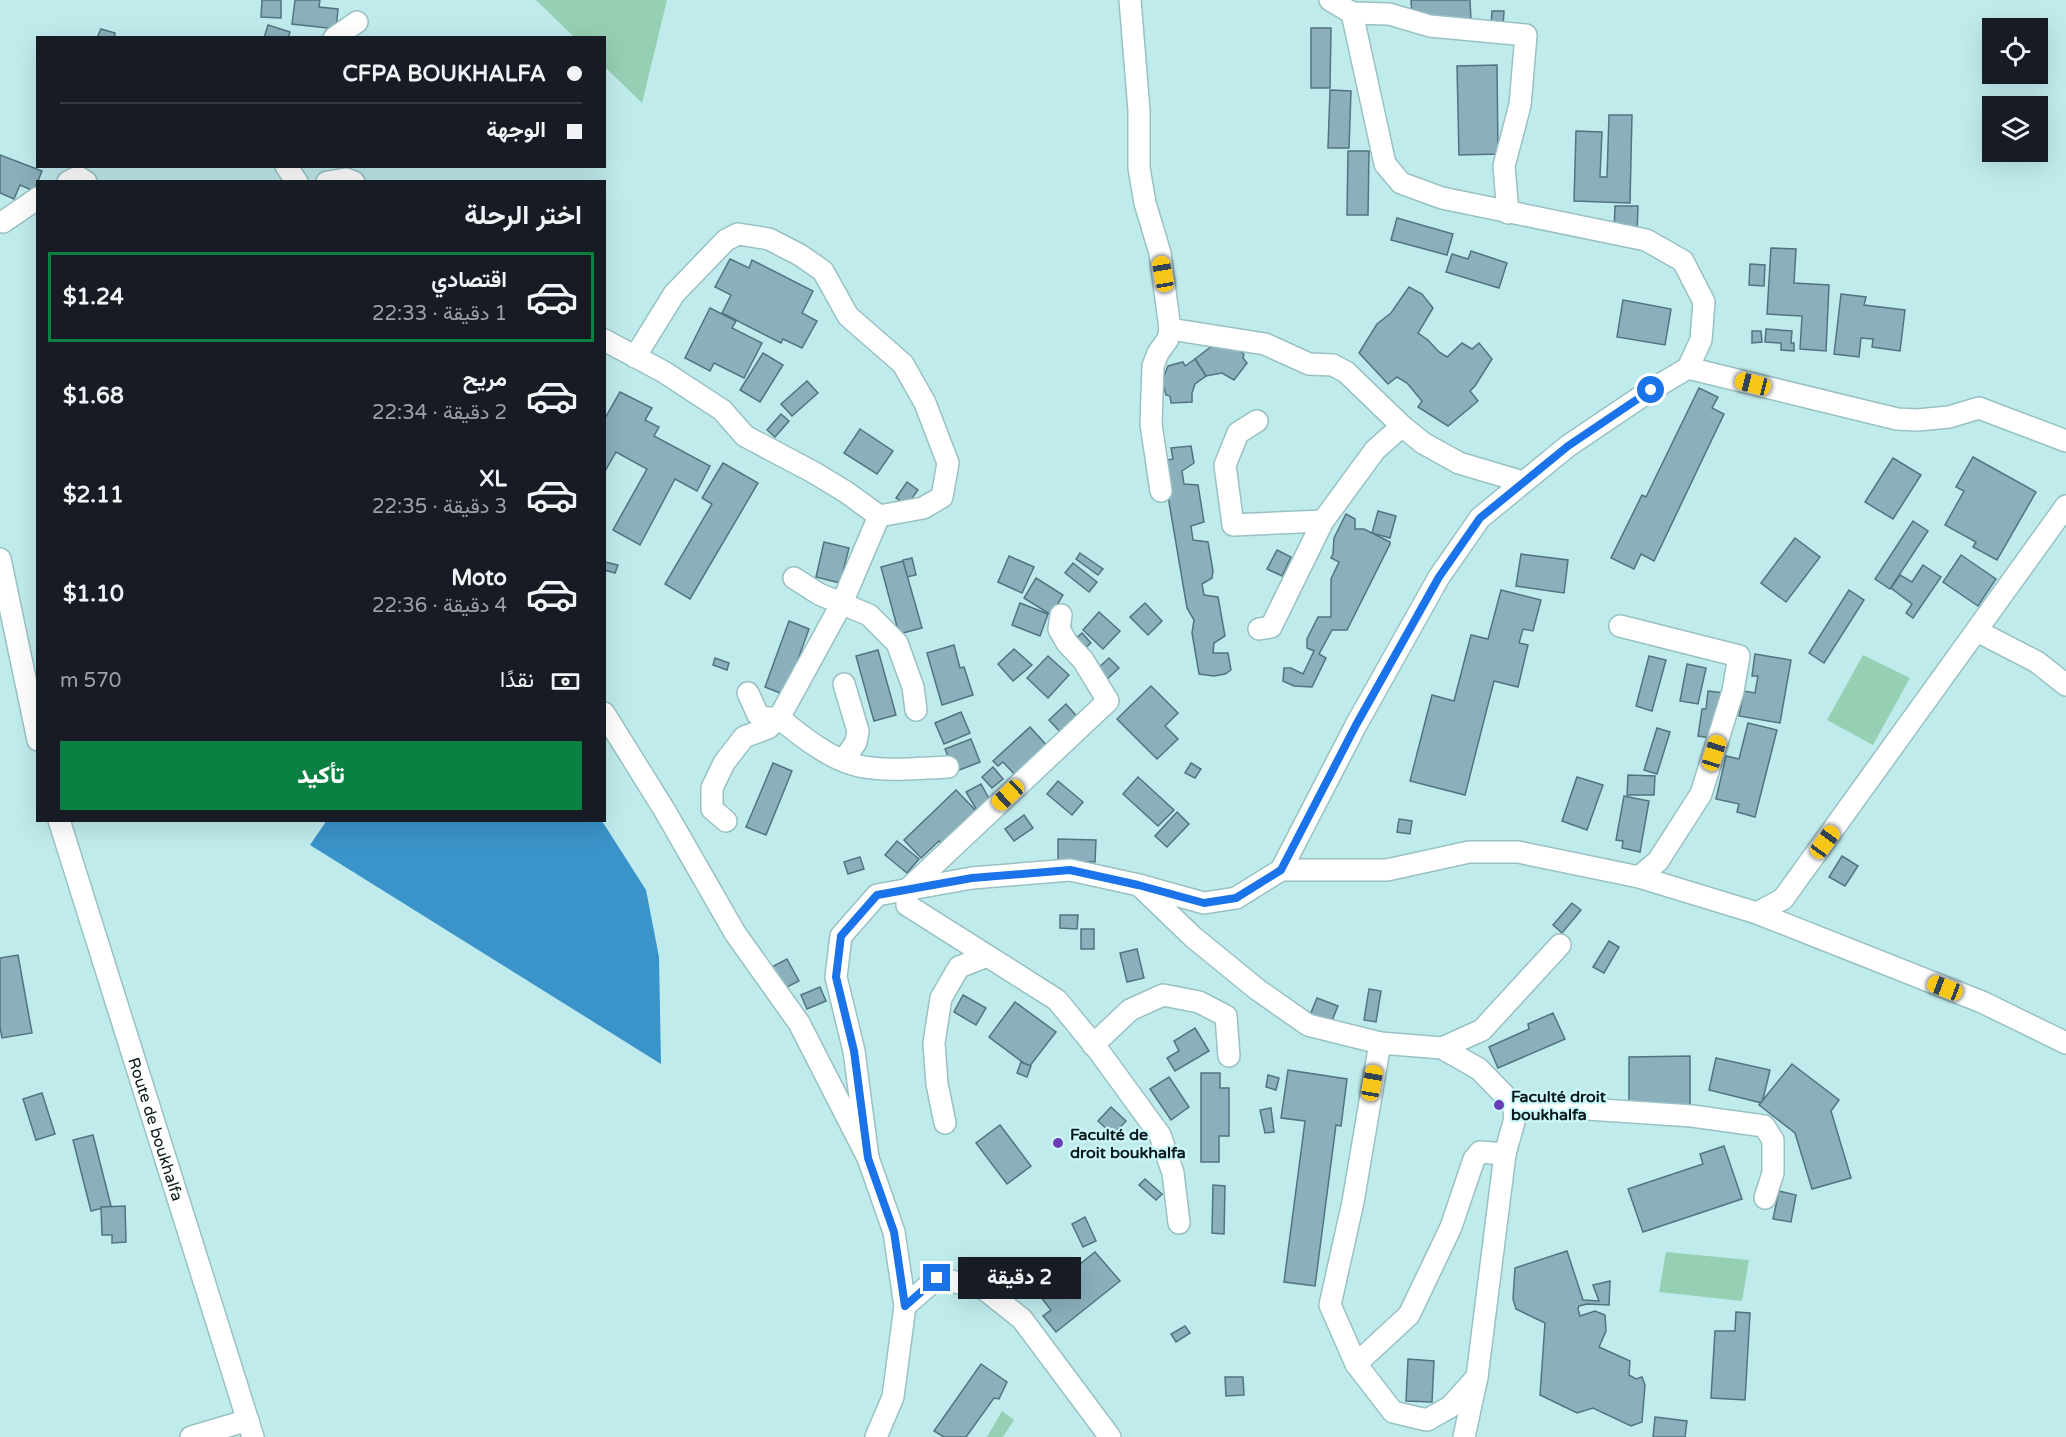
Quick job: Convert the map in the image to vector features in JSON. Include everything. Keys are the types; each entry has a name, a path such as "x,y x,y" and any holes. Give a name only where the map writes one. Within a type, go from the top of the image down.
{"street":[{"path":"1130,0 1138,110 1139,168 1144,203 1160,253 1170,329 1168,339 1158,353 1153,366 1150,424 1161,491"},
{"path":"1330,0 1352,13 1389,14 1430,26 1526,35 1520,105 1504,166 1508,213"},
{"path":"868,1158 854,1051 836,977 841,936 877,895 972,878 1070,870 1204,903 1236,898 1281,870 1356,725 1439,577 1480,518 1568,446 1688,368 1701,340 1704,302 1683,261 1646,240 1442,198 1401,183 1385,164 1352,13"},
{"path":"337,36 357,22"},
{"path":"3,222 36,199"},
{"path":"606,341 635,357 664,372 722,410 745,435 813,472 879,516 923,508 942,497 948,463 925,403 903,364 848,315 824,271 769,238 738,234 726,240 674,294 635,357"},
{"path":"1170,329 1265,344 1309,364 1333,365 1346,372 1423,443 1459,463 1523,482"},
{"path":"1688,368 1897,419 1949,417 1979,408 2066,441"},
{"path":"1257,421 1239,433 1225,465 1233,525 1323,521"},
{"path":"1259,629 1271,627 1323,521 1375,450 1402,426"},
{"path":"1757,913 1783,899 2066,506"},
{"path":"726,821 712,809 712,788 724,764 744,737 768,728 779,718 842,603 879,516"},
{"path":"0,559 36,730"},
{"path":"794,578 819,594 869,615 897,643 913,687 915,710"},
{"path":"1061,615 1059,629 1067,643 1083,660 1108,701 907,890 907,906 1057,1000 1160,1135 1173,1173 1179,1223"},
{"path":"1620,626 1739,656 1733,691 1701,794 1658,861 1639,877"},
{"path":"1977,631 2037,662 2066,685"},
{"path":"844,684 858,731 856,741 844,760"},
{"path":"748,693 758,715 766,718 779,718 823,750 857,766 886,769 948,767"},
{"path":"606,716 665,811 735,933 799,1023 868,1158 894,1232 905,1306 893,1397 876,1437"},
{"name":"Route de boukhalfa","path":"59,822 251,1429"},
{"path":"1281,870 1388,870 1469,852 1518,852 1639,877 1757,913 1983,1002 2066,1042"},
{"path":"1138,885 1193,937 1258,990 1308,1026 1380,1043 1442,1048 1479,1069 1513,1104 1515,1119 1505,1154 1477,1377 1464,1437"},
{"path":"1442,1048 1482,1030 1560,945"},
{"path":"945,1123 937,1084 934,1043 941,998 959,967 987,956"},
{"path":"1093,1045 1130,1010 1163,995 1199,1002 1226,1016 1229,1056"},
{"path":"1380,1043 1353,1202 1330,1305 1356,1364 1393,1412 1427,1420 1450,1407 1477,1377"},
{"path":"1513,1104 1692,1116 1764,1126 1773,1140 1773,1173 1765,1197"},
{"path":"1356,1364 1409,1315 1451,1227 1473,1159 1480,1152 1505,1154"},
{"path":"905,1306 937,1278 983,1288 1022,1319 1110,1437"},
{"path":"191,1437 251,1429"}],"green space":[{"path":"536,0 667,0 642,103 606,68 606,36 573,36"},
{"path":"1863,655 1910,678 1873,745 1827,720"},
{"path":"1666,1252 1749,1260 1742,1301 1659,1292"},
{"path":"1002,1411 1014,1420 1003,1437 987,1437"}],"water":[{"path":"326,822 603,822 646,890 659,957 661,1064 310,845"}],"building":[{"path":"262,0 281,0 281,18 261,17"},
{"path":"295,0 320,0 319,7 338,9 336,29 292,24"},
{"path":"1411,0 1470,0 1471,22 1433,23 1432,15 1412,15"},
{"path":"1492,11 1504,11 1503,27 1491,27"},
{"path":"268,25 290,32 289,36 265,36"},
{"path":"1311,28 1331,28 1330,88 1311,88"},
{"path":"101,29 115,33 114,36 98,36"},
{"path":"1497,65 1498,154 1459,155 1457,66"},
{"path":"1330,90 1351,91 1349,148 1328,148"},
{"path":"1609,115 1632,115 1630,203 1574,201 1576,131 1602,132 1600,177 1607,177"},
{"path":"1348,151 1369,151 1368,215 1347,215"},
{"path":"0,155 42,171 38,180 36,180 34,191 20,185 14,199 0,193"},
{"path":"1615,206 1638,206 1637,233 1614,232"},
{"path":"1397,218 1453,234 1447,255 1391,240"},
{"path":"1771,248 1796,249 1794,283 1829,285 1826,351 1800,349 1802,316 1767,314"},
{"path":"1471,251 1507,263 1499,288 1446,272 1452,254 1468,259"},
{"path":"730,259 749,268 752,260 813,291 802,313 817,321 802,348 783,339 781,343 722,313 731,295 715,287"},
{"path":"1750,264 1765,265 1764,286 1749,285"},
{"path":"1409,287 1422,294 1433,308 1418,333 1439,352 1447,357 1462,343 1472,349 1479,343 1492,359 1470,391 1478,401 1448,426 1418,407 1422,401 1407,383 1397,377 1388,384 1359,353 1377,324 1391,313"},
{"path":"1841,294 1866,297 1864,305 1905,310 1900,351 1872,347 1873,339 1861,338 1859,357 1834,354"},
{"path":"1623,300 1671,309 1665,345 1617,337"},
{"path":"710,308 736,321 732,328 762,343 744,378 714,363 710,371 685,358"},
{"path":"1766,329 1792,331 1791,343 1794,343 1794,351 1781,350 1781,343 1765,342"},
{"path":"1752,331 1761,331 1762,342 1752,343"},
{"path":"1231,345 1244,354 1243,358 1247,363 1234,380 1222,373 1206,376 1195,359 1212,346"},
{"path":"763,353 783,365 760,402 740,390"},
{"path":"1195,359 1206,376 1195,384 1192,402 1171,403 1162,381 1168,366 1183,362 1185,366"},
{"path":"807,381 818,393 792,416 781,404"},
{"path":"1699,388 1718,397 1712,408 1724,414 1654,561 1641,554 1634,569 1611,558 1642,495 1646,497"},
{"path":"620,392 652,408 645,420 659,427 654,436 710,466 697,491 675,479 640,545 613,530 647,469 616,452 606,470 606,416"},
{"path":"781,414 789,421 775,437 767,430"},
{"path":"860,429 893,451 877,474 844,453"},
{"path":"1191,446 1194,463 1182,471 1184,484 1198,485 1204,522 1191,526 1193,540 1208,542 1212,578 1202,584 1204,595 1218,597 1225,636 1214,643 1213,653 1228,653 1231,670 1214,676 1199,674 1192,633 1194,620 1187,608 1162,461 1173,459 1171,448"},
{"path":"1973,457 2036,492 1997,560 1973,547 1976,542 1945,525 1964,491 1956,487"},
{"path":"1893,458 1921,475 1893,519 1865,502"},
{"path":"723,463 758,483 690,599 665,584 712,504 702,498"},
{"path":"907,482 918,490 907,505 896,498"},
{"path":"1378,511 1396,516 1390,538 1372,533"},
{"path":"1346,514 1355,519 1355,529 1364,529 1390,544 1347,630 1332,630 1319,654 1326,658 1312,687 1294,686 1283,681 1284,668 1291,668 1303,674 1314,651 1307,648 1307,639 1318,617 1331,617 1331,579 1339,562 1331,558 1334,538"},
{"path":"1913,521 1928,531 1890,589 1875,579"},
{"path":"1795,538 1820,557 1786,602 1761,583"},
{"path":"824,542 849,548 840,583 816,577"},
{"path":"1277,550 1291,557 1282,576 1267,569"},
{"path":"1080,553 1103,569 1098,575 1076,559"},
{"path":"1521,554 1568,560 1564,593 1516,586"},
{"path":"1961,555 1996,579 1978,606 1943,582"},
{"path":"1009,556 1034,567 1022,593 998,582"},
{"path":"912,558 916,575 906,577 903,560"},
{"path":"903,561 922,628 899,634 881,567"},
{"path":"606,562 618,565 615,573 606,571"},
{"path":"1073,563 1097,582 1089,592 1065,573"},
{"path":"1923,565 1941,577 1913,618 1906,613 1912,604 1891,588 1900,575 1912,582"},
{"path":"1036,578 1063,595 1051,615 1024,598"},
{"path":"1501,590 1541,600 1533,631 1523,629 1519,643 1528,645 1518,687 1494,681 1465,795 1410,781 1432,695 1454,701 1471,635 1488,639"},
{"path":"1849,590 1864,600 1824,663 1809,653"},
{"path":"1020,603 1048,614 1040,636 1012,625"},
{"path":"1145,603 1162,621 1148,635 1130,617"},
{"path":"1099,612 1120,631 1103,649 1083,630"},
{"path":"789,621 809,629 785,695 765,687"},
{"path":"1082,633 1091,643 1082,651 1073,641"},
{"path":"954,645 960,668 964,667 973,695 942,705 927,653"},
{"path":"1014,649 1032,665 1013,681 998,664"},
{"path":"878,650 896,715 874,721 856,656"},
{"path":"1755,654 1791,660 1780,723 1739,716 1744,691 1755,693 1758,676 1752,676"},
{"path":"1048,656 1069,675 1048,698 1027,678"},
{"path":"1649,656 1666,660 1652,711 1636,706"},
{"path":"715,658 729,663 727,670 713,665"},
{"path":"1109,658 1119,668 1104,682 1094,672"},
{"path":"1687,664 1706,668 1698,704 1680,701"},
{"path":"1151,686 1178,713 1165,726 1178,739 1157,759 1117,719"},
{"path":"1708,691 1724,693 1718,739 1698,736 1702,709 1706,709"},
{"path":"1066,704 1080,720 1064,736 1049,720"},
{"path":"961,712 970,733 944,744 935,723"},
{"path":"1748,723 1777,730 1755,817 1737,812 1739,804 1716,799 1726,756 1739,759"},
{"path":"1030,727 1049,748 1017,777 1003,762 998,766 993,761"},
{"path":"1657,728 1670,732 1657,774 1644,770"},
{"path":"971,739 980,762 954,772 945,749"},
{"path":"773,763 792,771 766,835 746,827"},
{"path":"1191,763 1201,769 1195,778 1185,773"},
{"path":"993,767 1003,779 992,788 982,777"},
{"path":"1628,775 1655,776 1654,795 1627,795"},
{"path":"1138,777 1174,810 1158,826 1123,794"},
{"path":"1577,777 1603,785 1587,830 1562,821"},
{"path":"1058,781 1083,802 1072,815 1047,794"},
{"path":"981,784 992,804 978,812 966,792"},
{"path":"956,790 980,815 945,848 939,841 921,858 904,840"},
{"path":"1624,796 1649,801 1640,852 1622,848 1623,841 1616,840"},
{"path":"1177,812 1189,824 1167,847 1155,836"},
{"path":"1024,815 1033,828 1014,841 1005,829"},
{"path":"1399,819 1412,821 1410,834 1397,832"},
{"path":"1058,839 1096,840 1095,862 1058,861"},
{"path":"897,841 919,859 907,873 885,855"},
{"path":"1842,856 1858,866 1845,886 1829,877"},
{"path":"860,857 864,869 848,874 844,862"},
{"path":"1572,903 1581,910 1562,933 1553,925"},
{"path":"1060,915 1078,915 1077,929 1060,928"},
{"path":"1081,929 1094,929 1094,949 1081,949"},
{"path":"1609,941 1619,947 1604,973 1593,967"},
{"path":"1137,949 1144,978 1127,982 1120,953"},
{"path":"18,955 32,1033 2,1038 0,958"},
{"path":"787,959 799,981 779,991 768,969"},
{"path":"820,987 826,1001 807,1009 801,995"},
{"path":"1369,989 1381,991 1376,1022 1364,1020"},
{"path":"963,995 986,1008 976,1025 954,1012"},
{"path":"1317,998 1338,1006 1329,1028 1308,1020"},
{"path":"1015,1002 1056,1032 1029,1067 989,1037"},
{"path":"1553,1013 1565,1039 1498,1068 1489,1047 1529,1029 1528,1024"},
{"path":"1195,1028 1209,1051 1175,1071 1167,1058 1179,1051 1174,1041"},
{"path":"1690,1056 1690,1107 1629,1107 1629,1057"},
{"path":"1716,1058 1770,1070 1762,1103 1709,1090"},
{"path":"1021,1062 1031,1066 1027,1077 1017,1073"},
{"path":"1792,1064 1839,1100 1831,1111 1851,1178 1812,1189 1795,1133 1759,1105"},
{"path":"1288,1070 1347,1079 1341,1126 1336,1125 1315,1286 1284,1282 1305,1121 1281,1118"},
{"path":"1201,1073 1220,1073 1220,1088 1229,1088 1229,1136 1219,1136 1219,1162 1201,1162"},
{"path":"1268,1075 1279,1078 1276,1090 1266,1087"},
{"path":"1169,1077 1189,1107 1171,1120 1150,1089"},
{"path":"42,1093 55,1134 36,1140 23,1099"},
{"path":"1111,1107 1126,1121 1113,1135 1098,1121"},
{"path":"1271,1108 1274,1132 1265,1133 1260,1110"},
{"path":"1000,1125 1031,1166 1007,1184 976,1143"},
{"path":"93,1135 111,1206 91,1211 73,1140"},
{"path":"1724,1146 1742,1199 1643,1232 1628,1189 1703,1164 1700,1154"},
{"path":"1145,1179 1162,1194 1156,1200 1139,1185"},
{"path":"1213,1185 1225,1186 1224,1234 1212,1233"},
{"path":"1779,1191 1796,1195 1791,1222 1773,1219"},
{"path":"125,1206 126,1242 112,1243 112,1235 102,1235 101,1207"},
{"path":"1085,1217 1096,1241 1083,1247 1072,1224"},
{"path":"1567,1251 1583,1300 1599,1301 1593,1285 1610,1281 1609,1305 1587,1304 1579,1306 1578,1309 1580,1316 1595,1311 1605,1315 1606,1331 1599,1347 1630,1361 1629,1375 1636,1379 1642,1377 1645,1385 1642,1422 1631,1426 1593,1408 1577,1413 1540,1395 1545,1323 1516,1309 1513,1299 1515,1268"},
{"path":"1095,1252 1120,1281 1056,1332 1043,1316 1051,1310 1040,1296"},
{"path":"1736,1312 1750,1313 1745,1400 1711,1398 1715,1331 1735,1331"},
{"path":"1185,1326 1190,1333 1176,1342 1171,1334"},
{"path":"1408,1359 1434,1361 1432,1402 1406,1401"},
{"path":"981,1364 1007,1382 999,1399 994,1398 966,1437 944,1437 934,1431"},
{"path":"1225,1377 1243,1377 1244,1395 1226,1396"},
{"path":"1655,1417 1687,1421 1685,1437 1653,1437"}],"place":[{"name":"Faculté droit boukhalfa","path":"1499,1105"},
{"name":"Faculté de droit boukhalfa","path":"1058,1143"}],"route":[{"path":"937,1278 905,1306 894,1232 868,1158 854,1051 836,977 841,936 877,895 972,878 1070,870 1204,903 1236,898 1281,870 1356,725 1439,577 1480,518 1568,446 1651,390"}]}
